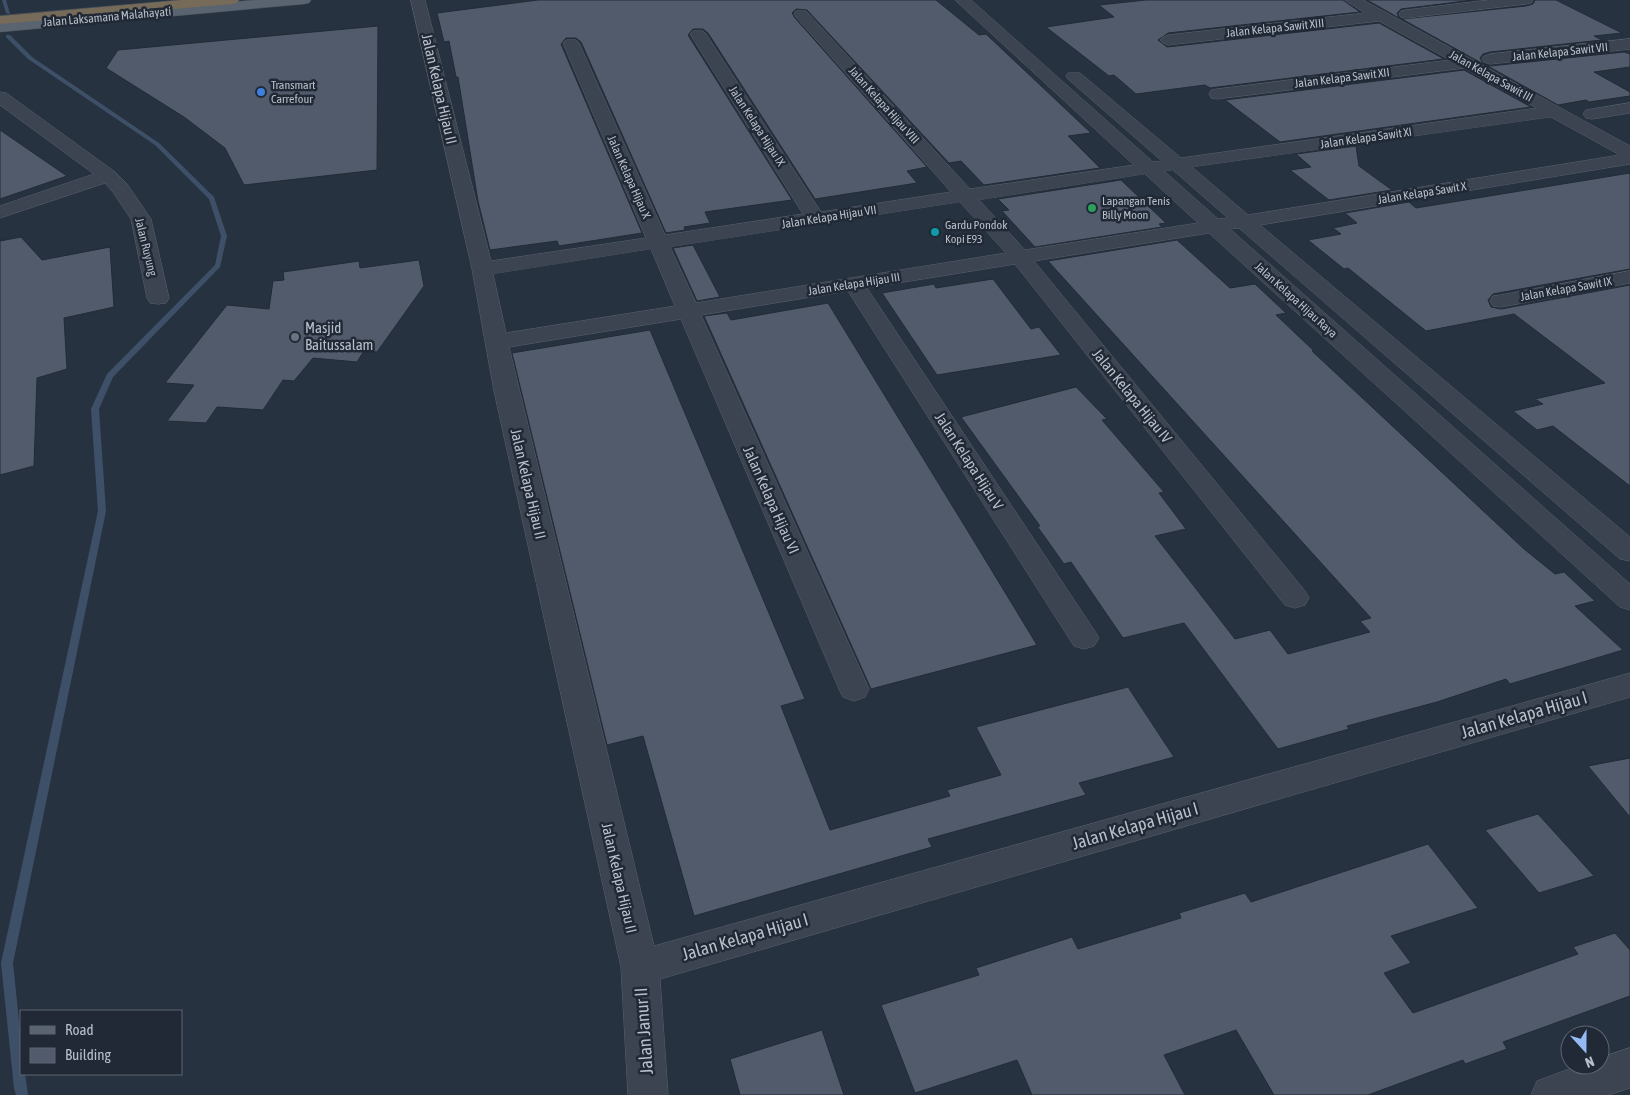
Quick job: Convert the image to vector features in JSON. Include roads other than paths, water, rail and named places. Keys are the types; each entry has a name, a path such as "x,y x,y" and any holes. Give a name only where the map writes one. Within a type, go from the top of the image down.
{"highway":[{"path":"0,8 109,0"},
{"path":"0,20 232,0"}],"main road":[{"name":"Jalan Laksamana Malahayati","path":"0,27 304,0"}],"street":[{"name":"Jalan Kelapa Hijau II","path":"418,0 482,269 495,342 640,967"},
{"name":"Jalan Kelapa Hijau Raya","path":"962,0 1630,600"},
{"name":"Jalan Kelapa Hijau Raya","path":"985,0 1630,552"},
{"name":"Jalan Kelapa Sawit III","path":"1352,0 1467,63 1566,106 1592,114 1615,126"},
{"name":"Jalan Kelapa Sawit III","path":"1380,0 1490,59 1566,106 1630,152"},
{"path":"1406,14 1526,0"},
{"name":"Jalan Kelapa Hijau VIII","path":"801,14 966,196"},
{"name":"Jalan Kelapa Sawit XIII","path":"1168,40 1382,16"},
{"name":"Jalan Kelapa Hijau IX","path":"689,31 816,219"},
{"name":"Jalan Kelapa Hijau X","path":"571,43 688,311"},
{"name":"Jalan Kelapa Sawit VII","path":"1490,59 1630,44"},
{"name":"Jalan Kelapa Sawit XII","path":"1217,94 1467,63"},
{"name":"Jalan Ruyung","path":"0,97 108,176 120,188 141,219 158,298"},
{"name":"Jalan Kelapa Sawit XI","path":"1177,164 1566,106"},
{"path":"1592,114 1630,108"},
{"name":"Jalan Kelapa Sawit X","path":"1213,226 1630,159"},
{"name":"Jalan Kelapa Hijau VII","path":"482,269 1177,164"},
{"path":"0,212 108,176"},
{"name":"Jalan Kelapa Hijau IV","path":"966,196 1020,257 1295,598"},
{"name":"Jalan Kelapa Hijau III","path":"495,342 1213,226"},
{"name":"Jalan Kelapa Sawit IX","path":"1501,301 1630,277"},
{"name":"Jalan Kelapa Hijau V","path":"854,284 1084,638"},
{"name":"Jalan Kelapa Hijau VI","path":"688,311 854,689"},
{"name":"Jalan Kelapa Hijau I","path":"640,967 1630,685"},
{"name":"Jalan Janur II","path":"640,967 648,1095"},
{"path":"1551,1095 1630,1068"}],"waterway":[{"path":"4,0 8,13"},
{"path":"8,36 30,58 157,144 212,198 224,236 218,266 110,376 95,409 102,511 7,963 22,1095"}],"place":[{"name":"Transmart Carrefour","path":"261,92"},
{"name":"Lapangan Tenis Billy Moon","path":"1092,208"},
{"name":"Gardu Pondok Kopi E93","path":"935,232"},
{"name":"Masjid Baitussalam","path":"295,337"}]}
